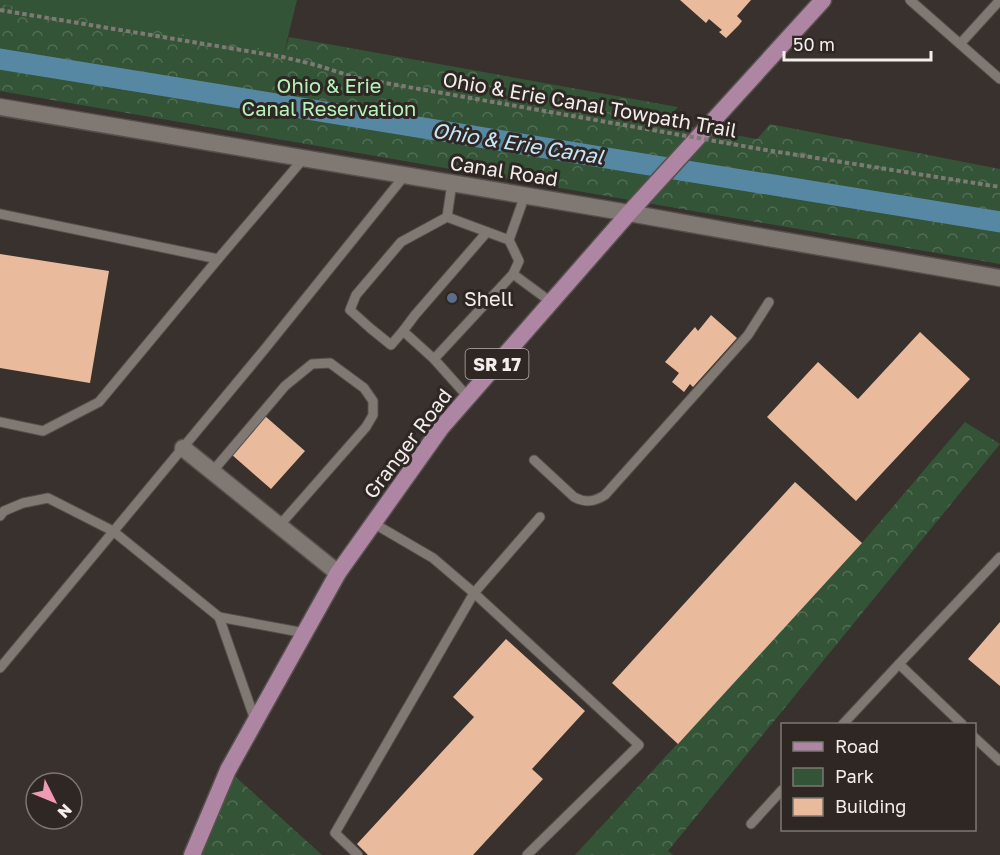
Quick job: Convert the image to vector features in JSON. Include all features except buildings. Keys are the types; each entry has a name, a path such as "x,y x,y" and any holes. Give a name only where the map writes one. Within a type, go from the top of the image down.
{"main road":[{"name":"Granger Road","path":"192,855 228,770 338,573 441,428 629,213 824,0"}],"street":[{"name":"Canal Road","path":"0,106 1000,278"},
{"path":"183,448 338,573"}],"lane":[{"path":"910,0 1000,79"},
{"path":"960,44 1000,0"},
{"path":"0,422 43,431 99,402 304,158"},
{"path":"0,668 405,175"},
{"path":"447,217 452,183"},
{"path":"509,240 525,195"},
{"path":"0,214 218,259"},
{"path":"434,359 513,274 519,261 509,240 447,217 401,242 356,295 350,310 391,345 487,232"},
{"path":"513,274 551,302"},
{"path":"534,460 581,501 590,502 605,495 748,335 769,302"},
{"path":"403,331 434,359 468,397"},
{"path":"212,472 285,386 312,364 330,363 364,388 373,401 373,415 366,428 279,526"},
{"path":"0,516 23,503 48,498 113,531 219,617 305,633"},
{"path":"358,855 334,833 474,593 540,517"},
{"path":"373,523 433,558 639,745 526,855"},
{"path":"844,723 1000,557"},
{"path":"219,617 256,721"},
{"path":"899,664 961,723"},
{"path":"976,738 1000,761"},
{"path":"751,824 781,792"}],"path":[{"name":"Ohio & Erie Canal Towpath Trail","path":"0,10 284,57 357,78 766,150 1000,187"}],"green space":[{"path":"0,0 297,0 283,57 0,10"},
{"name":"Ohio & Erie Canal Reservation","path":"0,4 284,53 289,37 678,107 664,122 757,139 770,124 1000,169 1000,264 0,91"},
{"path":"965,422 1000,444 668,851 673,855 575,855 862,543"},
{"path":"228,770 322,855 192,855"}],"waterway":[{"name":"Ohio & Erie Canal","path":"0,59 1000,222"}],"place":[{"name":"Shell","path":"452,298"}]}
